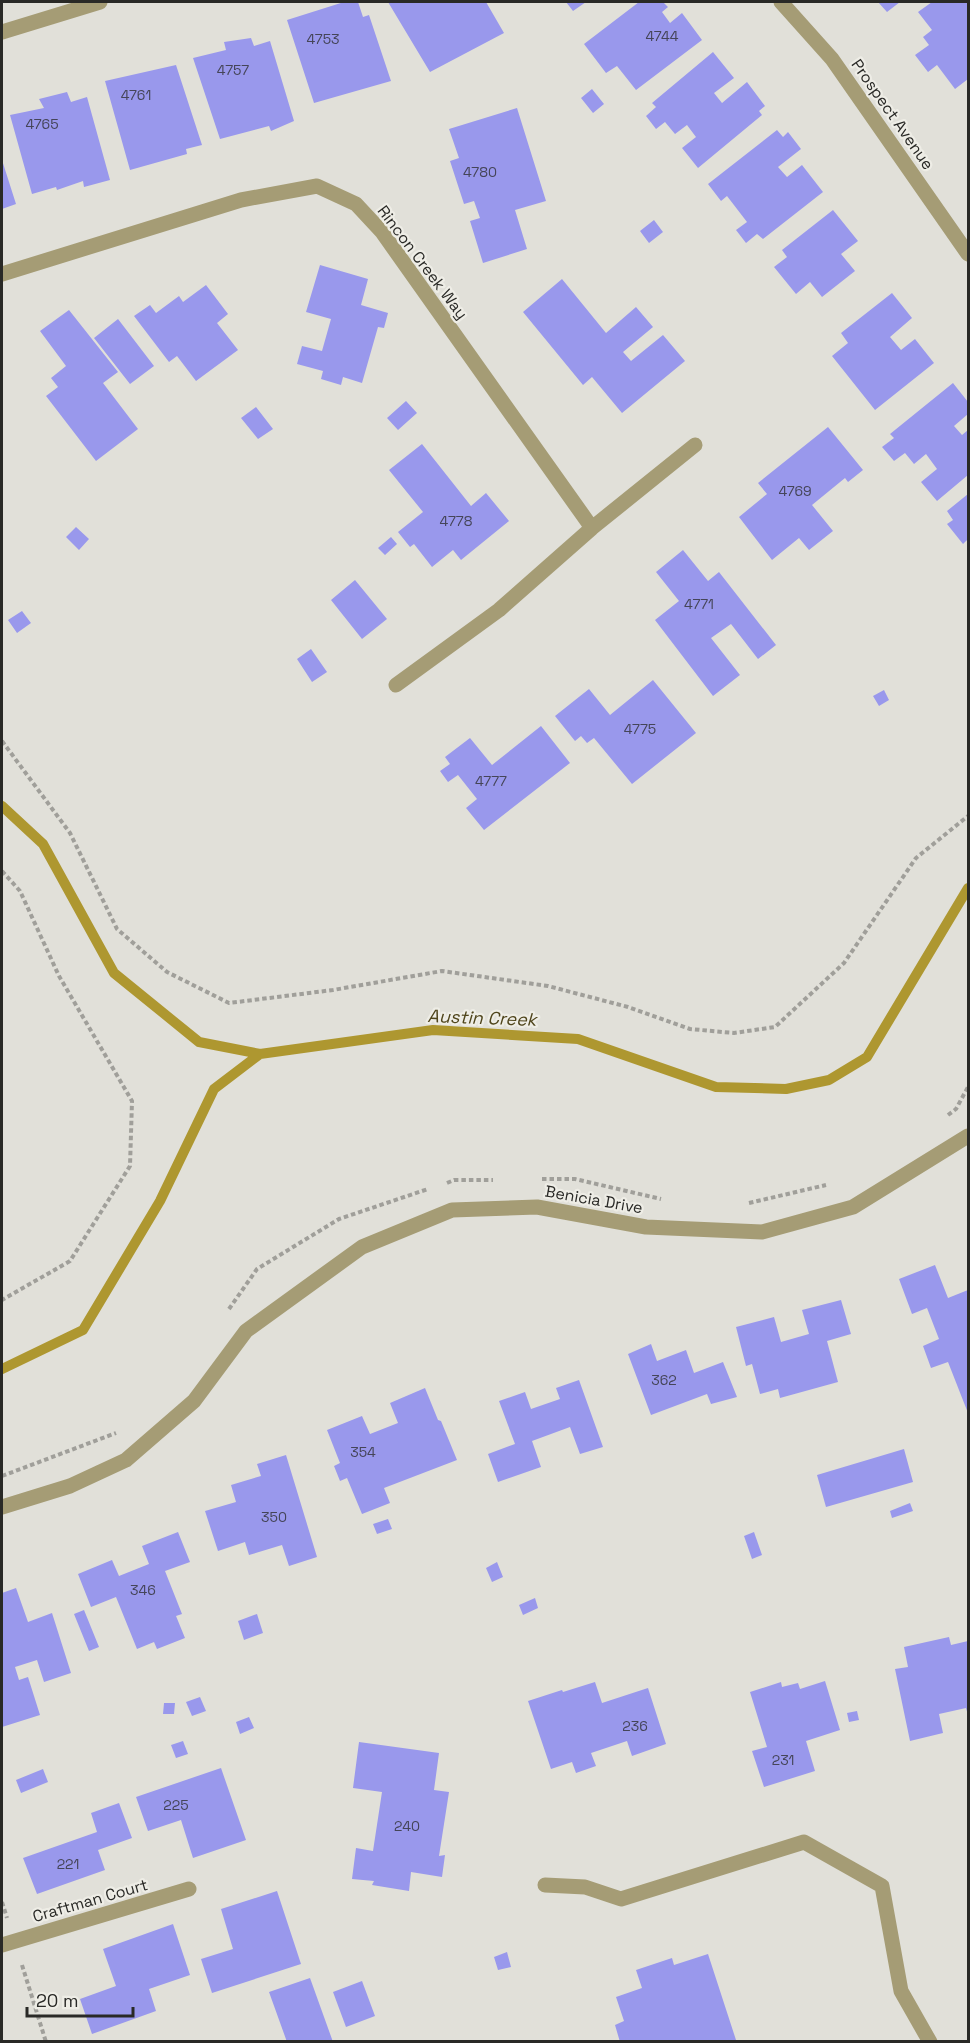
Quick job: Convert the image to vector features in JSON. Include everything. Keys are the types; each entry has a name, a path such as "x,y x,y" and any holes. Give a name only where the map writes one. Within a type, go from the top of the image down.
{"street":[{"path":"2,32 64,7 100,2"},
{"name":"Prospect Avenue","path":"781,2 832,59 969,254"},
{"name":"Rincon Creek Way","path":"2,274 241,200 317,186 356,204 382,232 592,528"},
{"path":"396,685 499,610 592,528 695,445"},
{"name":"Benicia Drive","path":"2,1507 70,1486 126,1460 194,1401 246,1331 362,1247 452,1210 537,1207 646,1227 762,1232 853,1207 968,1136"},
{"path":"545,1885 585,1887 621,1899 804,1842 882,1886 901,1991 930,2042"},
{"name":"Craftman Court","path":"8,1943 189,1889"}],"path":[{"path":"2,741 70,833 117,928 167,972 229,1003 333,990 442,971 548,986 628,1007 690,1029 734,1033 775,1027 844,963 916,858 969,816"},
{"path":"2,871 20,891 59,976 132,1101 130,1166 70,1262 2,1300"},
{"path":"940,1122 956,1109 969,1087"},
{"path":"531,1180 575,1179 667,1201"},
{"path":"443,1184 454,1180 498,1180"},
{"path":"744,1204 837,1182"},
{"path":"224,1316 257,1269 339,1220 433,1187"},
{"path":"2,1476 123,1430"},
{"path":"2,1902 8,1943 46,2042"}],"building":[{"path":"344,2 358,2 363,17 369,15 391,81 314,103 287,20"},
{"path":"388,2 486,2 504,33 430,72"},
{"path":"566,2 586,2 573,11"},
{"path":"639,2 663,2 668,7 662,12 670,23 682,13 702,40 636,90 617,66 606,73 584,44"},
{"path":"878,2 900,2 887,12"},
{"path":"932,2 968,2 968,79 955,89 937,65 928,72 915,55 929,45 923,37 932,30 918,12"},
{"path":"251,38 254,46 270,41 294,121 271,131 269,126 220,139 193,58 226,50 224,42"},
{"path":"713,52 734,78 714,93 722,103 747,82 765,106 759,111 762,115 698,168 682,148 696,137 687,125 675,134 665,122 656,129 646,116 656,107 652,103"},
{"path":"176,65 202,145 186,149 187,154 130,170 105,81"},
{"path":"592,89 604,104 593,113 581,98"},
{"path":"67,92 71,102 87,97 110,180 84,187 83,181 57,190 56,187 32,194 10,115 44,108 39,99"},
{"path":"517,108 546,201 515,210 527,249 483,263 470,221 480,218 474,201 464,204 450,161 459,158 449,129"},
{"path":"777,130 783,137 788,132 801,149 778,167 787,177 802,165 823,192 763,239 757,234 746,243 736,230 747,222 727,196 721,201 708,184"},
{"path":"2,160 16,204 2,209"},
{"path":"833,210 858,241 841,254 855,271 822,297 810,282 796,294 774,267 787,257 782,250"},
{"path":"654,220 663,232 649,243 640,231"},
{"path":"320,265 368,279 361,305 388,313 384,328 378,327 362,383 343,377 341,385 321,379 323,371 297,364 302,346 322,351 331,319 306,312"},
{"path":"562,279 606,333 636,307 653,327 623,352 631,361 663,335 685,361 622,413 592,377 583,385 523,312"},
{"path":"206,285 228,314 217,323 238,350 196,381 177,356 169,362 134,316 150,305 156,313 179,296 183,302"},
{"path":"892,293 912,318 890,337 901,350 915,339 934,363 875,410 832,356 848,343 841,333"},
{"path":"69,310 118,372 103,383 138,429 96,461 46,396 58,387 51,378 66,366 40,331"},
{"path":"118,319 154,366 130,384 94,338"},
{"path":"953,383 968,402 968,414 954,426 962,435 968,430 968,475 937,501 921,482 937,469 926,454 914,464 905,453 894,461 882,447 894,438 890,434"},
{"path":"406,401 417,413 398,430 387,418"},
{"path":"256,407 273,429 258,439 241,418"},
{"path":"828,427 863,470 848,482 845,478 812,505 833,531 809,550 799,538 772,560 739,517 767,494 758,483"},
{"path":"422,444 471,506 486,493 509,521 461,560 453,550 432,567 414,544 410,547 398,532 423,512 389,470"},
{"path":"968,494 968,539 963,544 947,524 953,520 947,511"},
{"path":"76,527 89,539 79,550 66,537"},
{"path":"391,537 397,544 385,555 378,548"},
{"path":"683,550 708,581 719,572 776,645 758,659 731,624 711,638 740,675 713,696 655,620 679,601 656,572"},
{"path":"355,580 387,619 362,639 331,600"},
{"path":"22,611 31,623 17,633 8,620"},
{"path":"311,649 327,672 312,682 297,659"},
{"path":"653,680 696,733 632,784 594,738 587,743 581,736 575,741 555,716 589,689 610,715"},
{"path":"884,690 889,700 879,706 873,696"},
{"path":"541,726 570,763 484,830 466,808 477,799 458,775 448,782 440,771 450,764 445,757 470,738 492,765"},
{"path":"935,1265 948,1298 968,1290 968,1413 948,1362 931,1368 923,1346 939,1339 927,1308 912,1314 899,1279"},
{"path":"841,1300 851,1334 827,1341 838,1382 780,1398 778,1389 760,1394 752,1364 746,1366 736,1327 774,1317 781,1342 809,1334 802,1310"},
{"path":"651,1344 657,1361 686,1350 694,1373 723,1362 737,1397 711,1404 707,1394 651,1415 628,1354"},
{"path":"579,1380 603,1447 580,1454 570,1427 532,1441 541,1467 498,1482 488,1454 515,1444 499,1401 525,1392 531,1409 560,1399 556,1388"},
{"path":"425,1388 457,1460 384,1488 390,1503 362,1514 347,1478 340,1481 334,1466 340,1463 327,1430 362,1416 370,1434 398,1423 390,1403"},
{"path":"904,1449 913,1482 826,1507 817,1475"},
{"path":"286,1455 317,1557 289,1566 282,1545 249,1555 245,1542 218,1551 205,1511 236,1502 231,1485 261,1476 257,1464"},
{"path":"910,1503 913,1511 892,1518 890,1511"},
{"path":"388,1519 392,1529 377,1534 373,1524"},
{"path":"178,1532 190,1562 165,1571 182,1614 176,1616 185,1638 157,1649 154,1642 137,1649 116,1597 91,1607 78,1574 112,1560 119,1576 149,1564 142,1546"},
{"path":"754,1532 762,1555 752,1559 744,1536"},
{"path":"497,1562 503,1577 492,1582 486,1568"},
{"path":"16,1588 28,1622 52,1613 71,1673 44,1682 37,1660 15,1667 19,1680 28,1677 40,1715 2,1727 2,1593"},
{"path":"535,1598 538,1608 523,1615 519,1605"},
{"path":"84,1610 99,1647 89,1651 74,1614"},
{"path":"257,1614 263,1633 244,1640 238,1621"},
{"path":"949,1637 951,1645 968,1641 968,1715 966,1708 939,1714 943,1733 910,1741 895,1669 908,1667 904,1647"},
{"path":"825,1681 840,1730 806,1741 815,1771 764,1787 752,1751 767,1747 750,1692 781,1682 782,1687 798,1683 800,1689"},
{"path":"595,1682 602,1703 648,1688 666,1744 632,1756 627,1741 591,1753 596,1766 576,1773 572,1762 551,1769 528,1701"},
{"path":"200,1697 206,1711 192,1716 186,1702"},
{"path":"164,1703 175,1703 174,1714 163,1714"},
{"path":"857,1711 859,1720 849,1722 847,1713"},
{"path":"249,1717 254,1728 240,1734 236,1722"},
{"path":"183,1741 188,1754 176,1758 171,1745"},
{"path":"359,1742 439,1753 434,1790 449,1792 439,1856 445,1855 442,1877 411,1872 409,1891 372,1885 374,1881 352,1879 356,1848 373,1851 382,1792 353,1788"},
{"path":"221,1768 246,1840 193,1858 181,1820 148,1831 136,1797"},
{"path":"43,1769 48,1782 21,1793 16,1780"},
{"path":"119,1803 132,1838 98,1850 105,1870 37,1894 23,1858 97,1832 91,1813"},
{"path":"277,1891 301,1964 212,1993 201,1959 233,1949 221,1909"},
{"path":"173,1924 190,1975 149,1989 156,2011 92,2034 80,1999 116,1986 103,1949"},
{"path":"507,1952 511,1967 498,1970 494,1957"},
{"path":"708,1954 736,2040 620,2042 615,2025 624,2021 616,1997 642,1988 636,1970 672,1958 674,1965"},
{"path":"310,1978 333,2042 287,2042 269,1992"},
{"path":"362,1981 375,2016 346,2027 333,1992"}],"waterway":[{"name":"Austin Creek","path":"2,806 43,844 114,973 199,1042 260,1054 433,1030 578,1039 716,1087 786,1089 829,1080 867,1057 968,888"},
{"path":"2,1369 83,1330 160,1201 214,1089 260,1054"}]}
